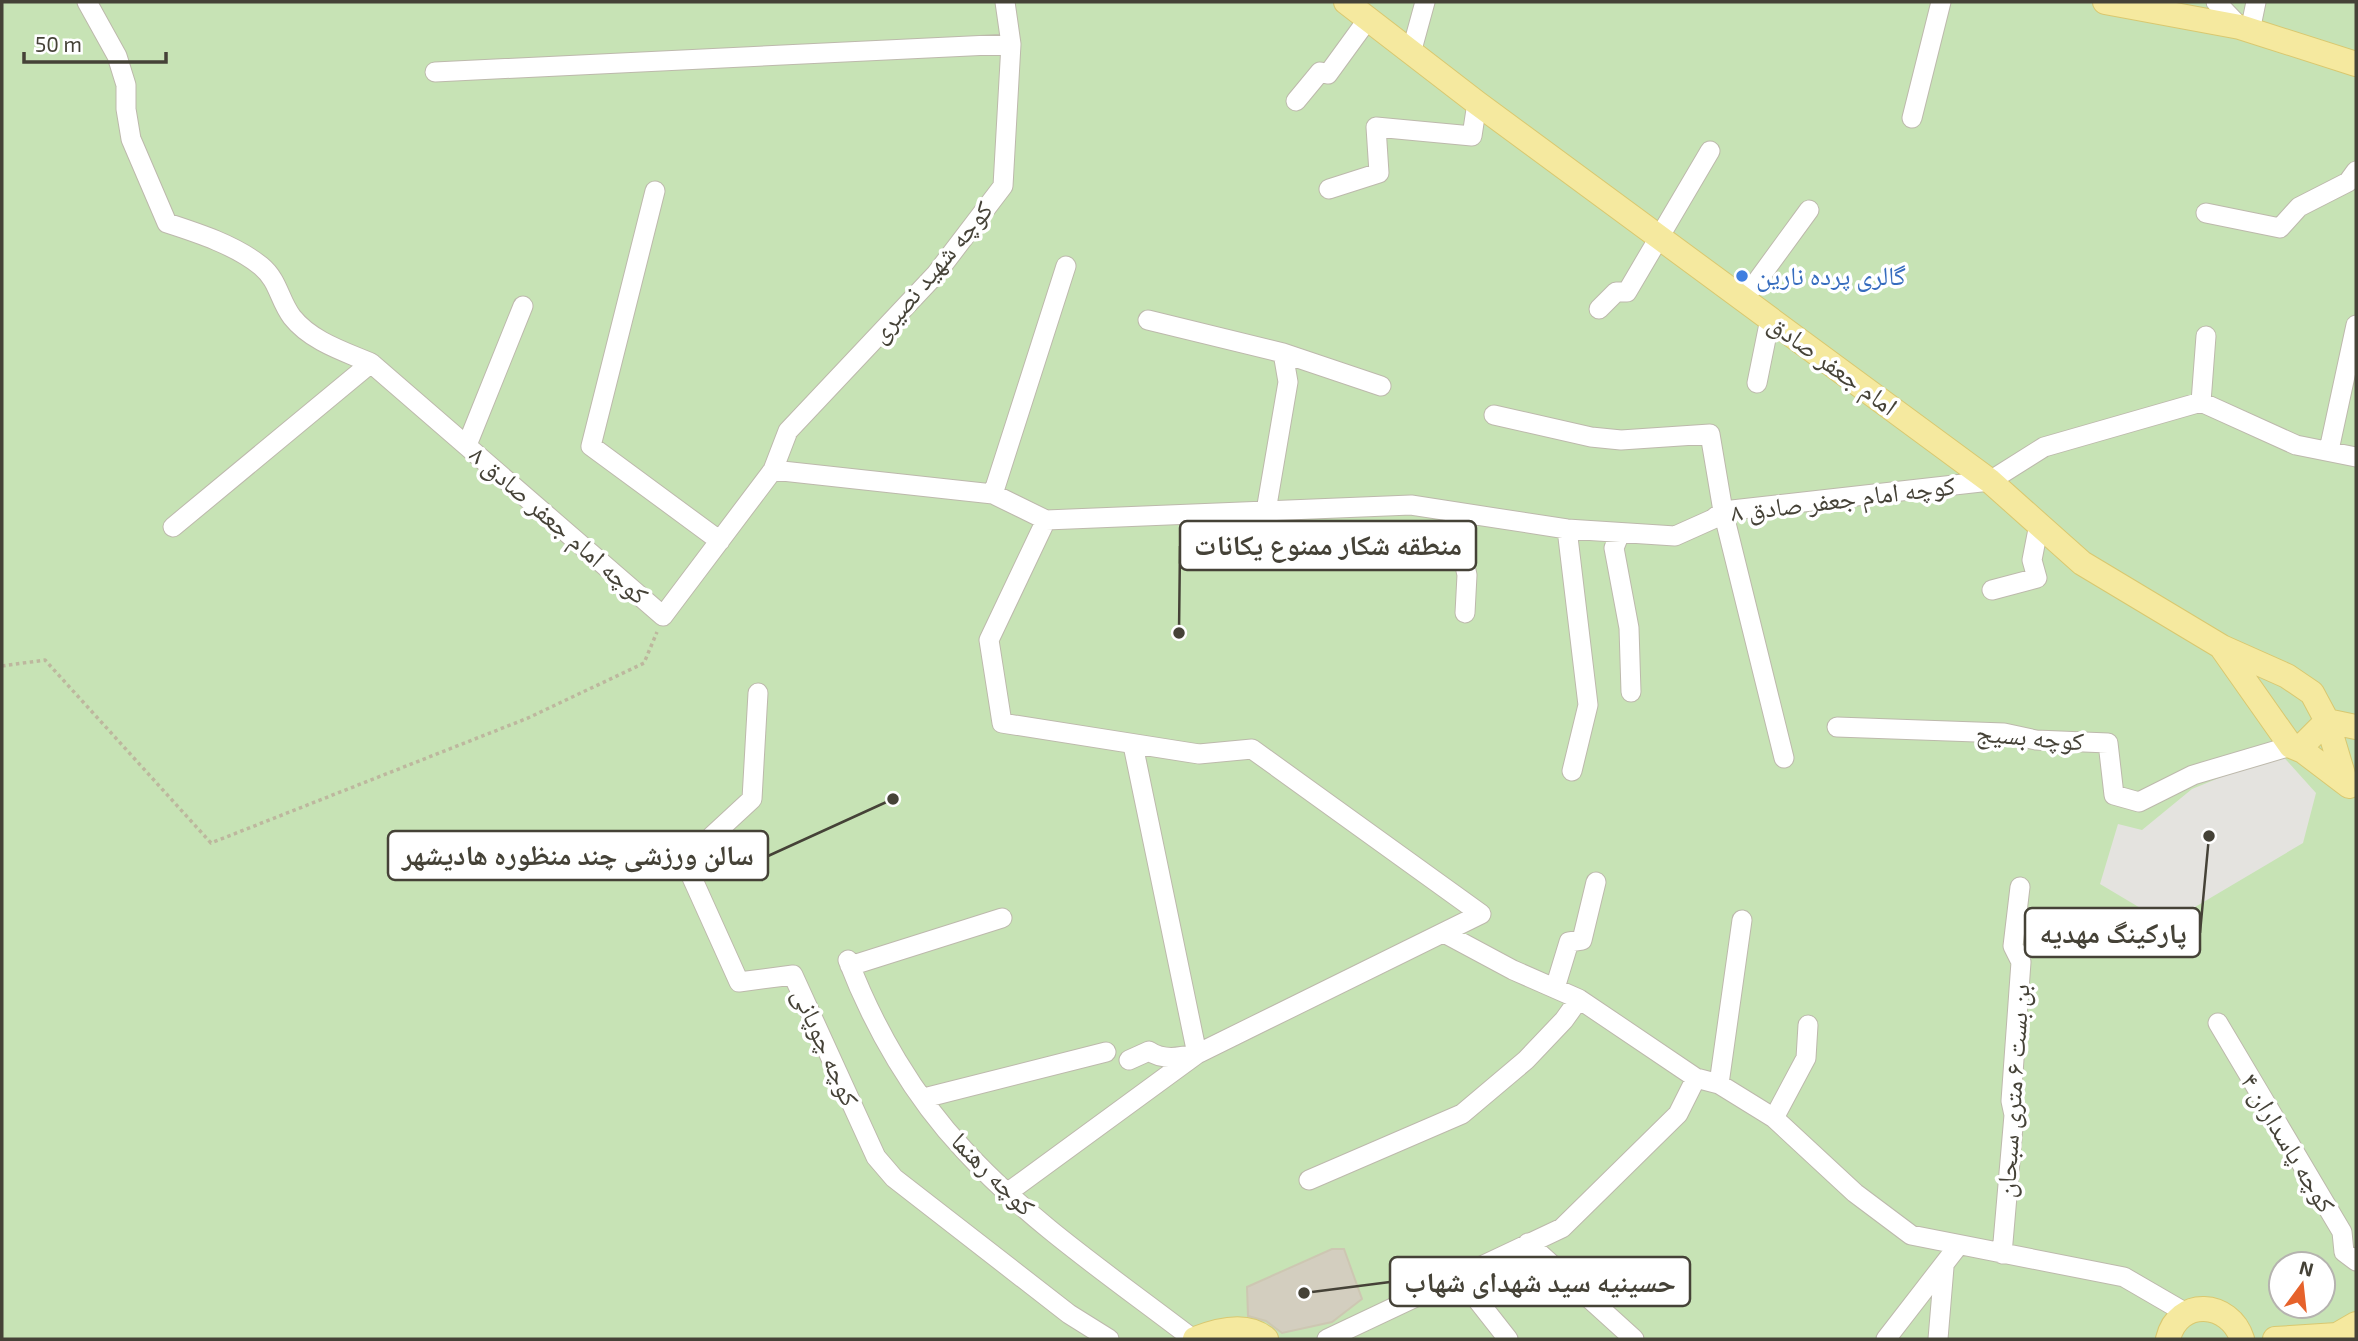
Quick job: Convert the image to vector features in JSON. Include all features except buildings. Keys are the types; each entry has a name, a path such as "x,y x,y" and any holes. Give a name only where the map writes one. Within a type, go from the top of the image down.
{"main road":[{"name":"امام جعفر صادق","path":"1346,2 1477,103 1990,481 2082,563 2222,647 2287,676 2312,693 2327,722 2351,788"},
{"path":"2105,2 2245,29 2356,64"},
{"path":"2222,647 2291,746 2351,788"},
{"path":"2261,701 2257,694 2260,677 2287,676"},
{"path":"2291,746 2302,745 2327,722 2356,727"},
{"path":"2168,1339 2176,1321 2186,1313 2209,1308 2231,1318 2242,1339"},
{"path":"1194,1339 1216,1331 1242,1330 1266,1339"},
{"path":"2275,1339 2347,1332"}],"street":[{"name":"کوچه امام جعفر صادق ۸","path":"87,2 117,56 126,85 126,109 131,139 167,223 215,241 260,265 276,282 290,316 313,338 371,363 663,616 773,470 993,494 1046,520 1411,505 1566,530 1675,536 1713,519 1723,511 1990,481"},
{"name":"کوچه شهید نصیری","path":"773,470 788,430 936,274 1003,186 1011,44 1005,2"},
{"path":"1411,53 1426,2"},
{"path":"1912,118 1941,2"},
{"path":"2216,2 2245,29 2256,2"},
{"path":"1296,101 1320,72 1328,74 1367,19"},
{"path":"435,72 1011,44"},
{"path":"1329,189 1379,173 1376,128 1472,136 1477,103"},
{"path":"1599,309 1616,292 1627,292 1661,239 1710,151"},
{"path":"2206,213 2280,228 2299,208 2348,182 2356,171"},
{"path":"655,191 591,446 720,541"},
{"path":"1744,299 1809,210"},
{"path":"993,494 1066,266"},
{"path":"467,445 523,306"},
{"path":"1756,383 1770,319"},
{"path":"1148,320 1283,353 1381,386"},
{"path":"2329,450 2356,325"},
{"path":"2201,402 2206,337"},
{"path":"1266,511 1288,382 1283,353"},
{"path":"173,527 371,363"},
{"path":"1990,481 2043,447 2201,402 2296,445 2356,457"},
{"path":"1494,415 1591,437 1621,440 1710,434 1723,511 1784,758"},
{"path":"1465,613 1466,575 1461,548 1466,514"},
{"path":"1007,1193 1197,1054 1481,914 1252,749 1199,754 1133,746 1002,723 989,640 1046,520"},
{"path":"1992,590 2037,578 2032,560 2039,524"},
{"path":"1566,530 1588,705 1572,771"},
{"path":"1620,533 1614,548 1629,628 1631,692"},
{"name":"کوچه چوپانی","path":"758,693 752,799 712,836 689,871 738,982 793,975 876,1157 894,1178 1069,1314 1109,1339"},
{"name":"کوچه بسیج","path":"1837,727 2004,733 2036,740 2108,743 2113,795 2139,802 2193,775 2291,746"},
{"path":"1133,746 1197,1054"},
{"path":"1555,988 1569,943 1582,940 1596,882"},
{"name":"بن بست ۶ متری سبحان","path":"2002,1254 2014,1115 2011,1101 2021,961 2013,946 2020,887"},
{"name":"کوچه رهنما","path":"1002,918 849,963 904,1072 962,1149 1007,1193 1194,1339"},
{"path":"1719,1084 1742,920"},
{"path":"1444,933 1579,999 1696,1078 1719,1084 1774,1118 1855,1193 1911,1235 2124,1277 2186,1313"},
{"path":"1309,1180 1462,1114 1526,1060 1564,1020 1579,999"},
{"name":"کوچه پاسداران ۴","path":"2218,1023 2342,1232 2344,1252 2356,1261"},
{"path":"1774,1118 1806,1058 1808,1025"},
{"path":"1129,1060 1149,1051 1155,1055 1178,1058 1197,1054"},
{"path":"923,1098 1106,1052"},
{"path":"1326,1339 1562,1228 1678,1114 1696,1078"},
{"path":"1528,1244 1634,1339"},
{"path":"1886,1339 1958,1246"},
{"path":"1938,1339 1944,1266"},
{"path":"1460,1278 1508,1339"}],"path":[{"path":"2,666 45,660 211,843 528,718 645,663 663,616"}],"green space":[{"path":"2,2 2356,2 2356,1339 2,1339"}],"shaded area":[{"path":"2280,753 2316,793 2303,843 2190,910 2142,909 2100,884 2118,824 2142,830 2192,789"}],"place":[{"name":"گالری پرده نارین","path":"1742,276"},
{"name":"منطقه شکار ممنوع یکانات","path":"1179,633"},
{"name":"سالن ورزشی چند منظوره هادیشهر","path":"893,799"},
{"name":"پارکینگ مهدیه","path":"2209,836"},
{"name":"حسینیه سید شهدای شهاب","path":"1304,1293"}]}
